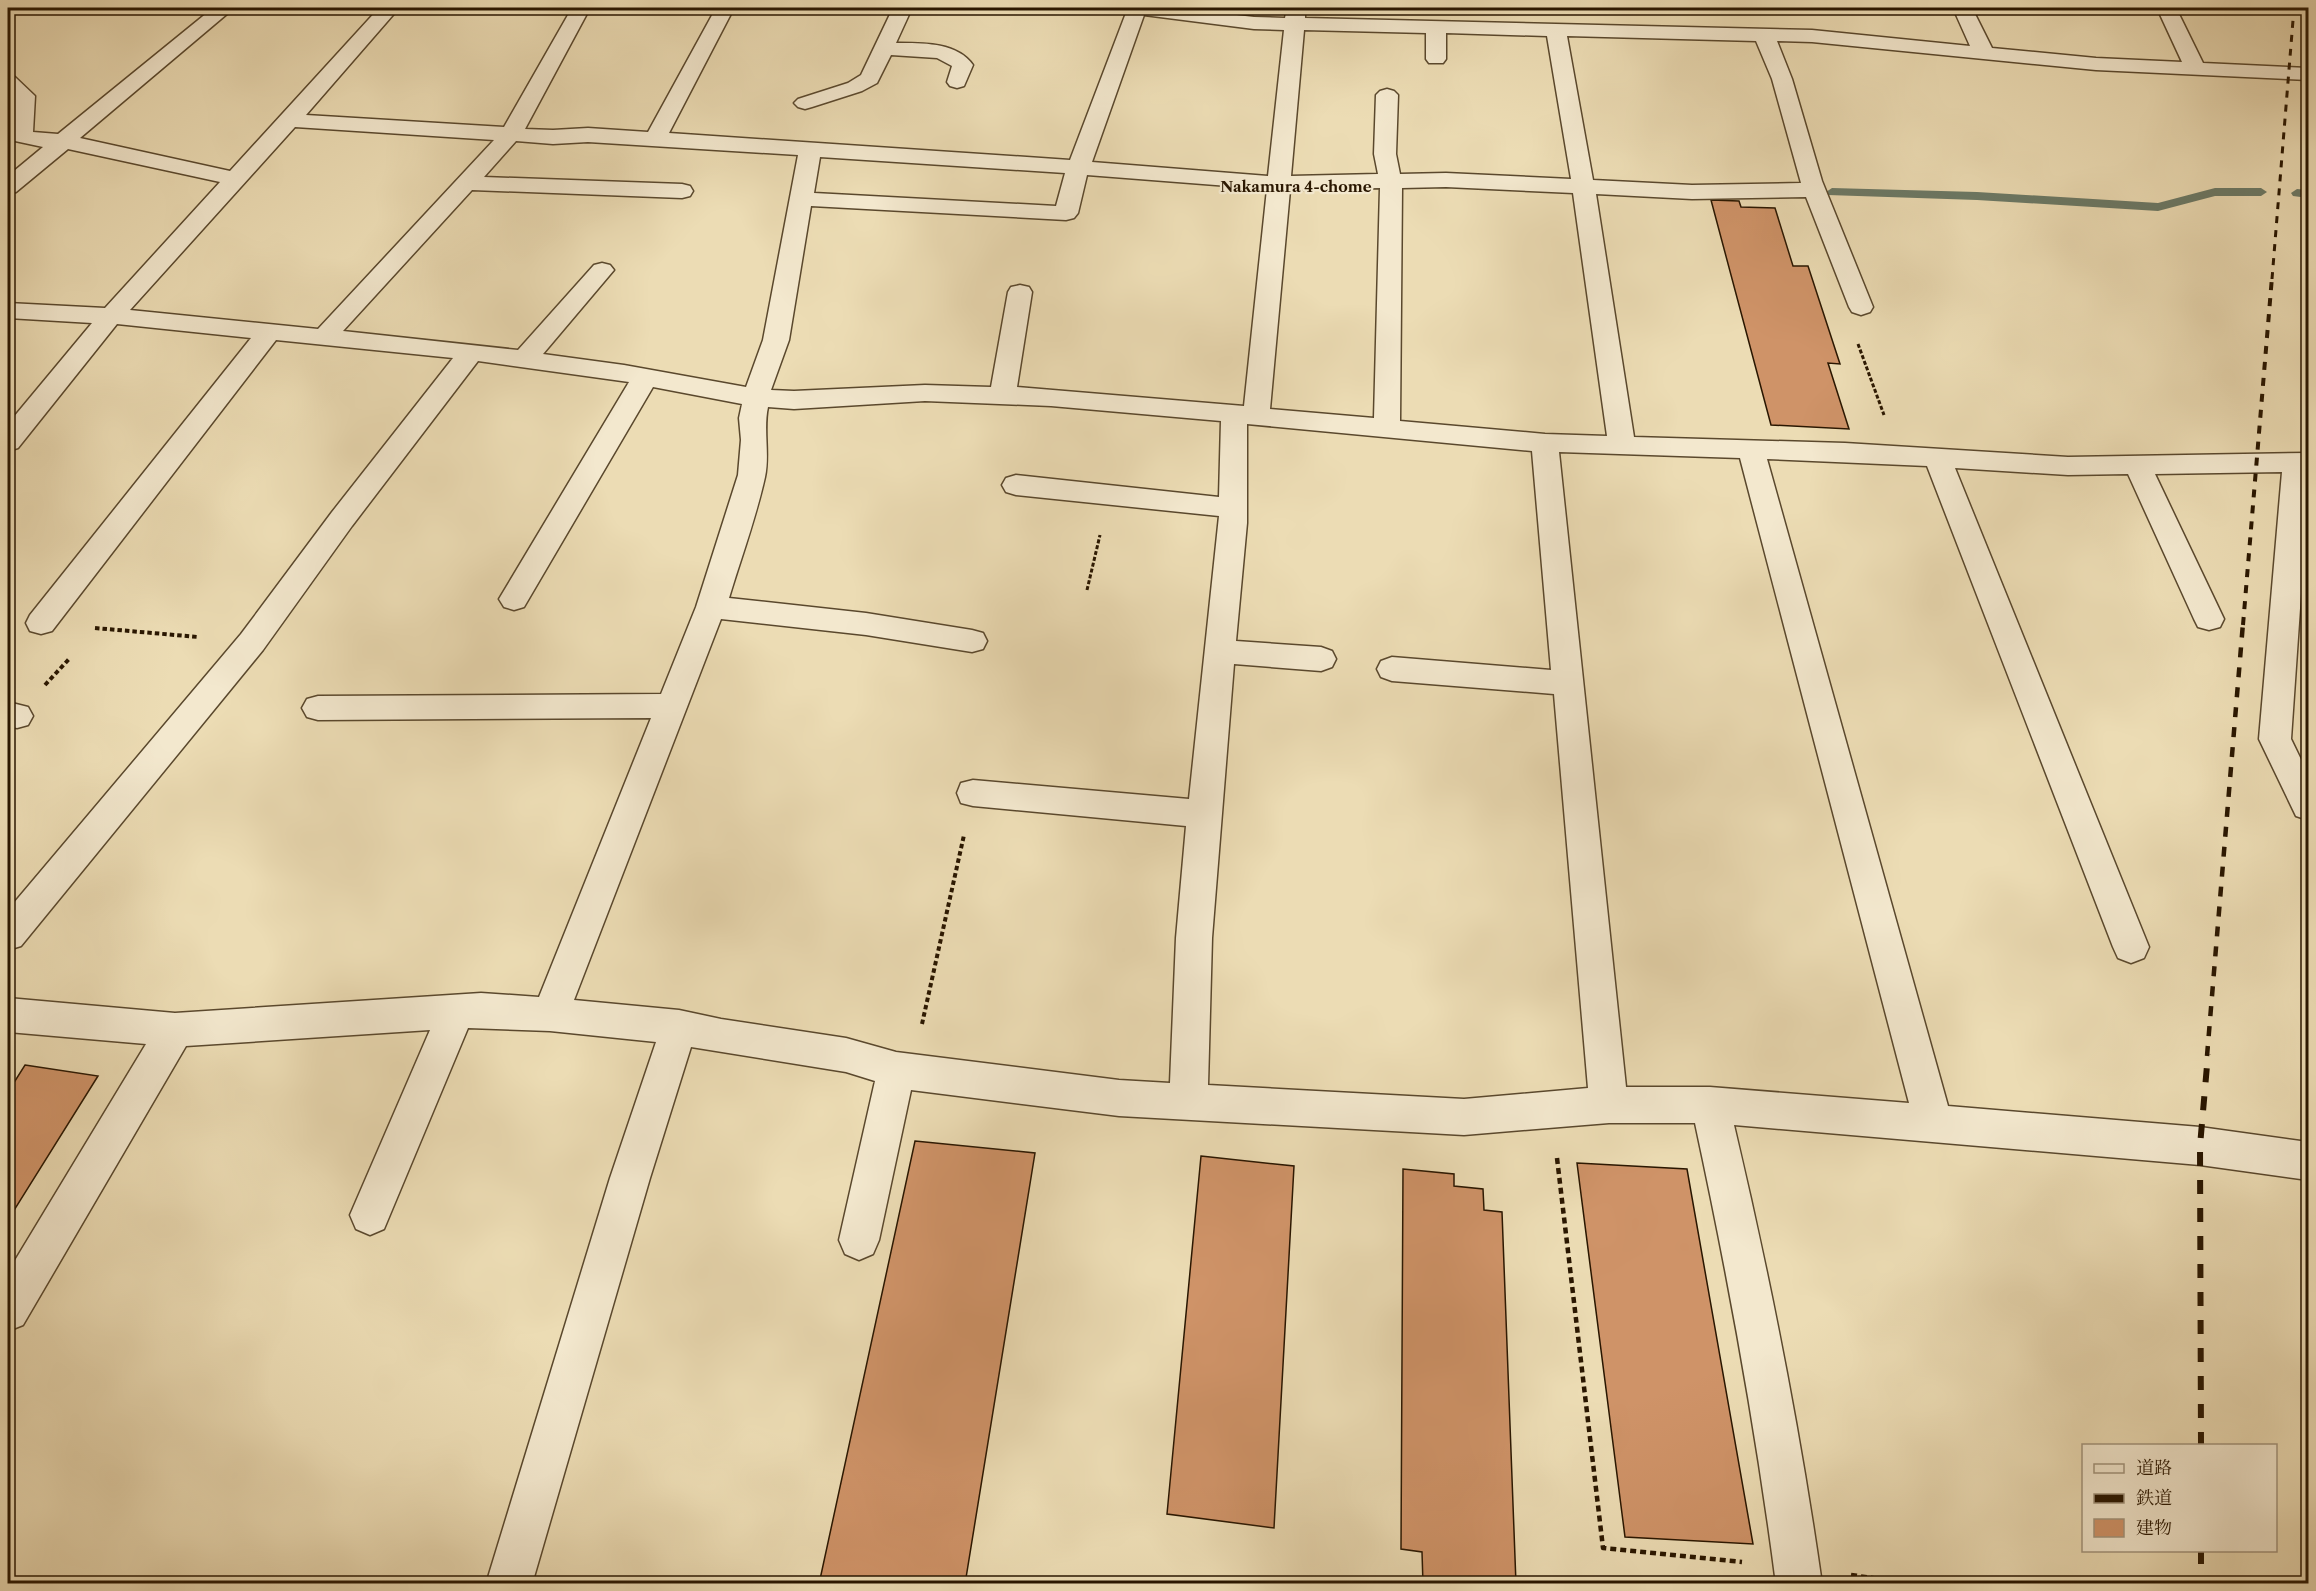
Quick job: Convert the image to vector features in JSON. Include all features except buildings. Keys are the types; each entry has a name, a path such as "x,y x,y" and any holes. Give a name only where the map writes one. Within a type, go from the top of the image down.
{"street":[{"path":"8,187 224,8"},
{"path":"8,442 53,382 110,316 389,8"},
{"path":"324,338 511,134 581,8"},
{"path":"655,139 725,8"},
{"path":"805,103 855,87 870,79 902,8"},
{"path":"1131,8 1254,23 1295,16 1398,17 1436,27 1556,31 1620,24 1704,25 1764,35 1812,36 2096,64 2308,74"},
{"path":"801,199 1066,213 1078,167 1137,8"},
{"path":"1963,8 1984,53"},
{"path":"2167,8 2196,69"},
{"path":"1188,1102 1194,938 1233,508 1278,183 1295,16"},
{"path":"1436,27 1436,59"},
{"path":"1556,31 1583,185 1622,445"},
{"path":"1764,35 1782,79 1814,190 1861,307"},
{"path":"883,48 949,53 960,59 963,65 957,82"},
{"path":"8,81 24,96 21,127 23,136 37,140 63,141 235,179"},
{"path":"1387,95 1385,154 1391,182 1387,428"},
{"path":"289,120 511,134 655,139 1078,167 1278,183 1446,180 1692,192 1814,190"},
{"path":"550,1014 711,607 752,475 754,440 752,418 761,379 776,340 810,150"},
{"path":"465,183 682,191"},
{"path":"525,359 602,270"},
{"path":"1003,395 1020,292"},
{"path":"8,310 110,316 471,352 645,378 757,398 794,400 925,393 1003,395 1545,443 1899,455 2068,466 2303,462 2275,739 2308,806"},
{"path":"41,623 269,332"},
{"path":"8,935 252,642 342,519 471,352"},
{"path":"514,599 645,378"},
{"path":"1545,443 1609,1105"},
{"path":"1751,449 1934,1124"},
{"path":"1937,458 2131,947"},
{"path":"2137,464 2209,619"},
{"path":"1016,485 1233,508"},
{"path":"711,607 866,624 972,641"},
{"path":"1221,651 1321,659"},
{"path":"1392,669 1568,682"},
{"path":"318,708 672,706"},
{"path":"974,792 1204,814"},
{"path":"8,1015 175,1030 481,1010 550,1014 679,1027 721,1036 846,1055 903,1071 1119,1098 1464,1117 1609,1105 1710,1105 2200,1146 2308,1161"},
{"path":"370,1215 456,1012"},
{"path":"509,1584 630,1178 679,1027"},
{"path":"8,1310 175,1030"},
{"path":"859,1240 903,1071"},
{"path":"1710,1105 1787,1489 1798,1575"}],"path":[{"path":"1861,307 1857,326 1858,345 1899,455"},
{"path":"1087,590 1109,495"},
{"path":"41,623 252,642"},
{"path":"89,637 97,628"},
{"path":"12,715 73,654"},
{"path":"903,1071 974,792"},
{"path":"1552,1110 1603,1548 1798,1575 1914,1584"}],"waterway":[{"path":"1832,192 1977,196 2158,207 2215,192 2261,192"},
{"path":"2297,193 2308,194"}],"railway":[{"path":"2272,279 2294,8"},
{"path":"2243,625 2272,277"},
{"path":"2207,1056 2243,623"},
{"path":"2201,1444 2200,1146 2208,1054"},
{"path":"2201,1552 2201,1584"}],"district":[{"name":"Nakamura 4-chome","path":"1296,187"}]}
